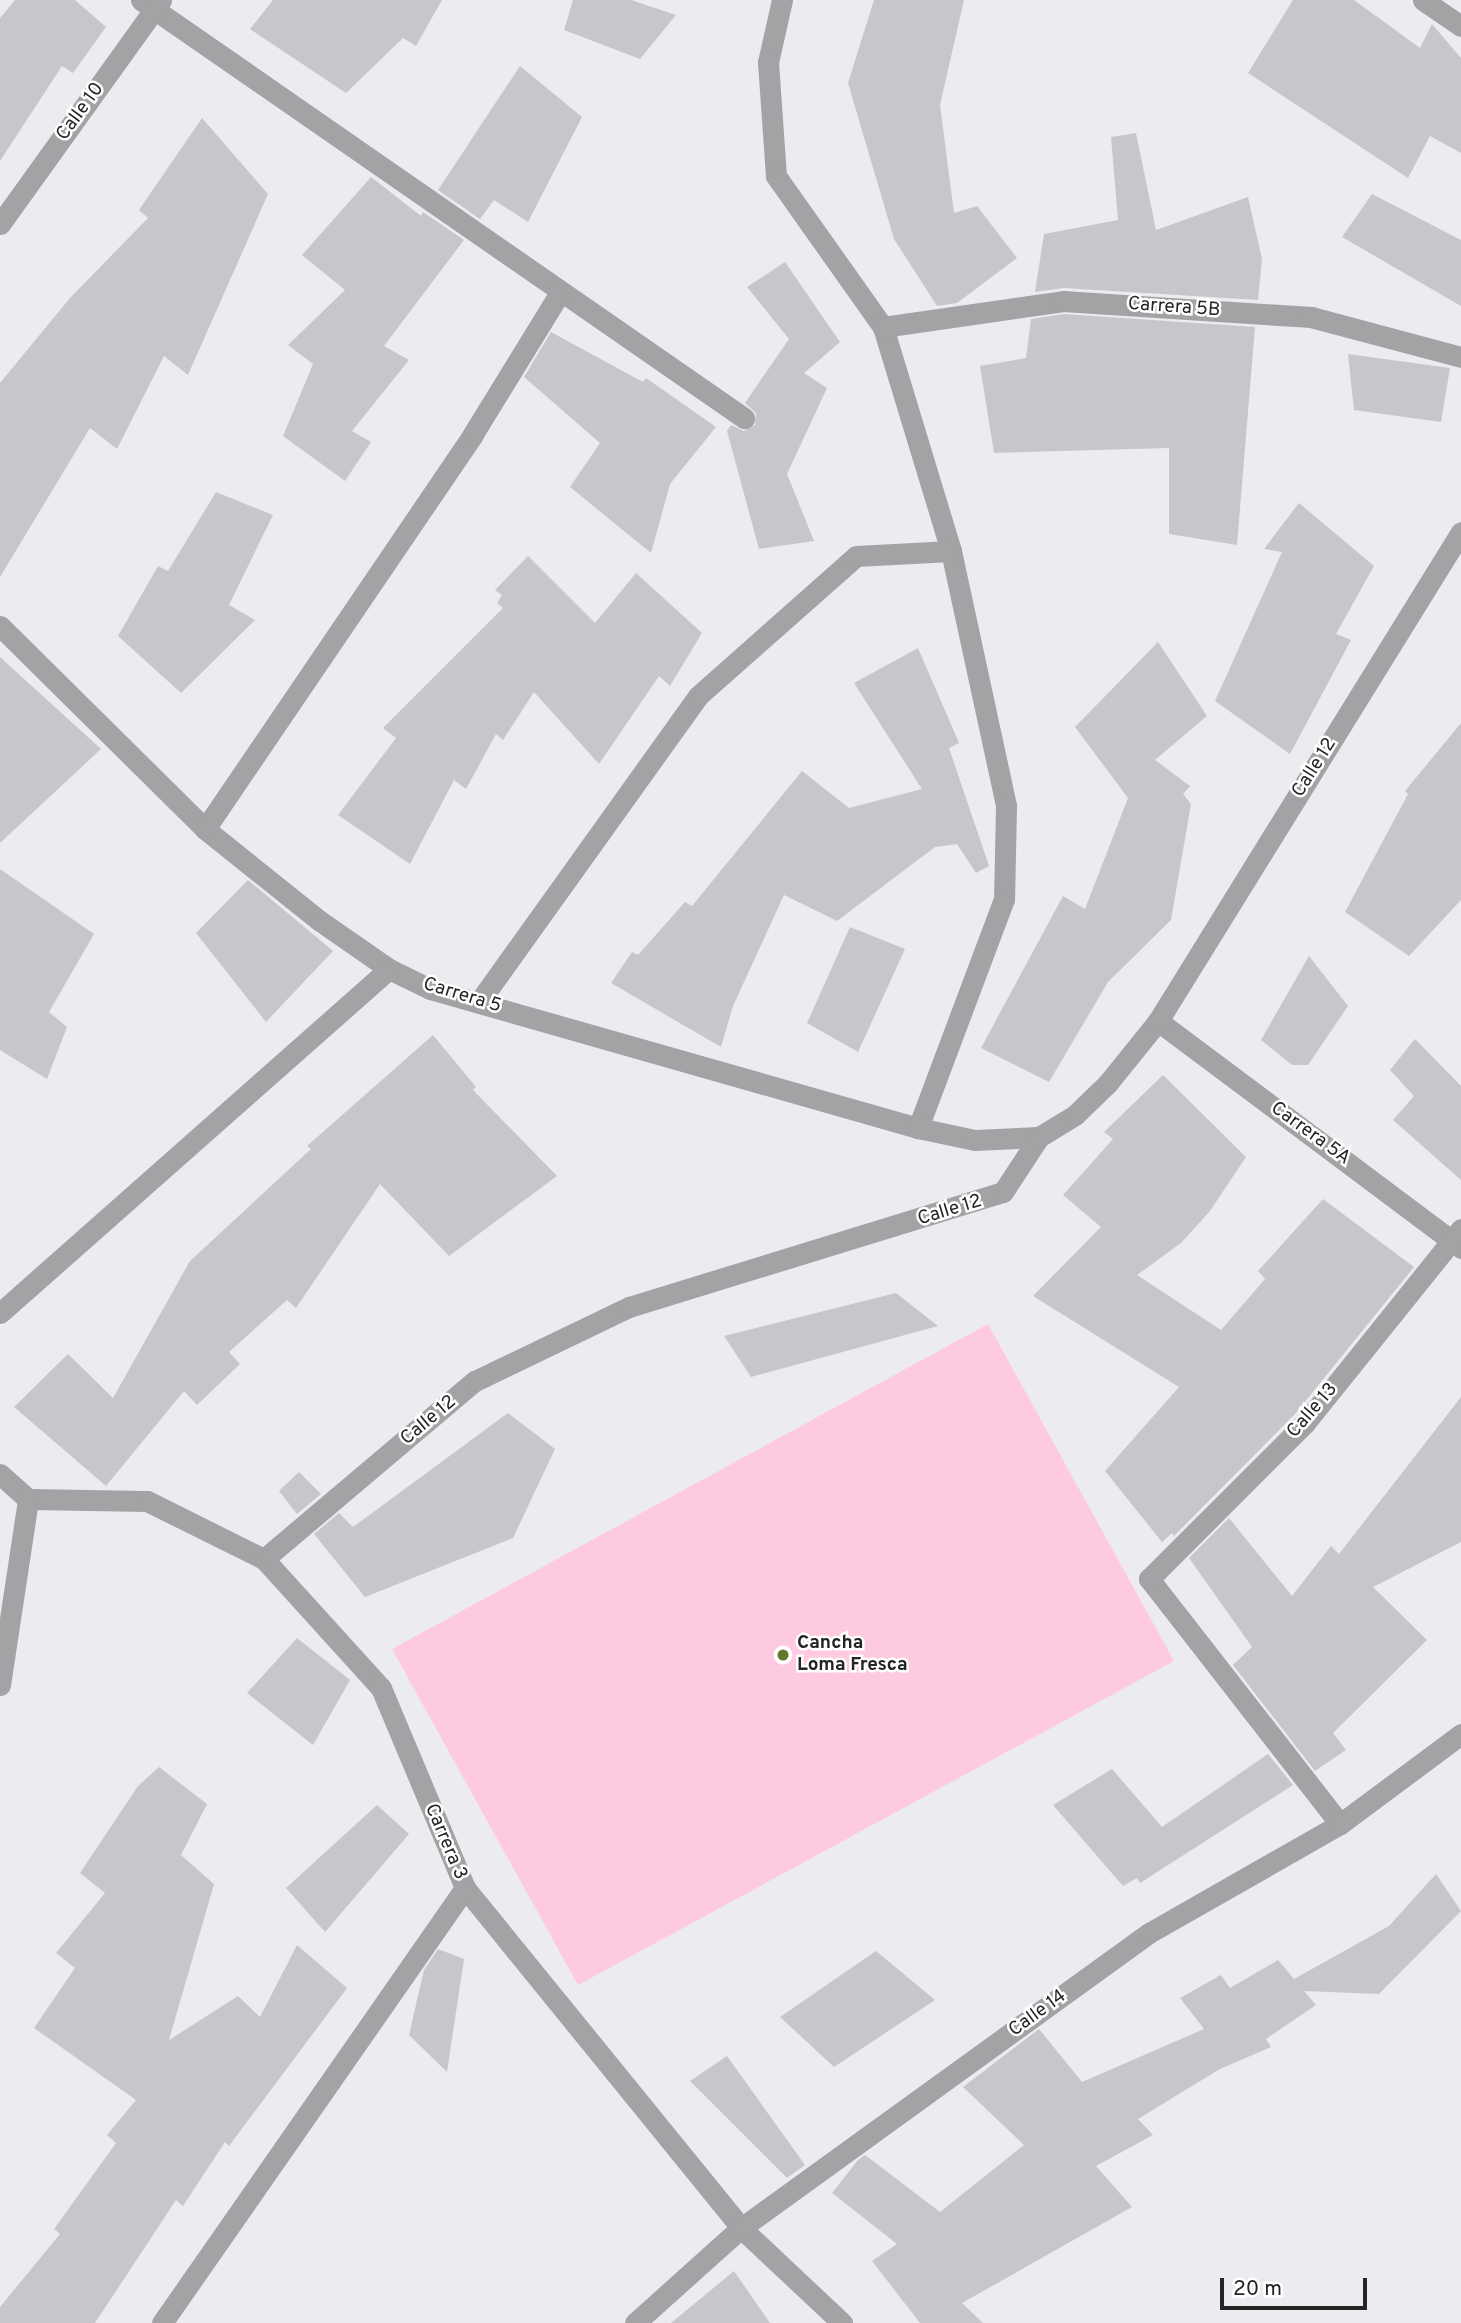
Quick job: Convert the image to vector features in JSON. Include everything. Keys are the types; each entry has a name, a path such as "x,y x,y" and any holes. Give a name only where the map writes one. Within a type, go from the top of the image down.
{"street":[{"path":"782,0 768,62 776,176 883,327 951,551 1006,806 1004,899 918,1128"},
{"path":"1423,0 1461,26"},
{"path":"153,3 559,294 744,418"},
{"name":"Calle 10","path":"0,224 153,3"},
{"path":"205,829 473,434 559,294"},
{"name":"Carrera 5B","path":"883,327 1063,301 1311,317 1461,357"},
{"name":"Calle 12","path":"264,1559 475,1381 629,1307 984,1201 1003,1192 1039,1137 1075,1115 1108,1083 1158,1021 1461,532"},
{"path":"479,1002 698,696 856,556 951,551"},
{"name":"Carrera 5","path":"0,626 205,829 389,969 430,989 918,1128 975,1140 1039,1137"},
{"path":"0,1313 389,969"},
{"name":"Carrera 5A","path":"1158,1021 1458,1239"},
{"name":"Calle 13","path":"1340,1824 1149,1579 1305,1423 1458,1239"},
{"path":"0,1474 28,1499 0,1685"},
{"name":"Carrera 3","path":"28,1499 147,1501 264,1559 381,1688 465,1888 741,2228 842,2323"},
{"name":"Calle 14","path":"635,2323 741,2228 1149,1933 1340,1824 1461,1734"},
{"path":"162,2323 465,1888"}],"shaded area":[{"name":"Cancha Loma Fresca","path":"988,1324 1174,1661 578,1985 392,1649"}],"building":[{"path":"15,0 75,0 106,27 73,73 62,66 0,161 0,18"},
{"path":"273,0 442,0 416,46 403,38 346,93 250,29"},
{"path":"573,0 631,0 676,15 640,59 564,30"},
{"path":"874,0 964,0 940,105 954,213 977,206 1017,258 957,303 937,306 894,239 848,83"},
{"path":"1293,0 1354,0 1420,48 1432,24 1461,58 1461,153 1430,136 1408,178 1248,73"},
{"path":"520,66 582,117 528,222 494,200 480,219 438,190"},
{"path":"202,118 268,194 188,375 164,356 117,449 90,428 0,577 0,383 70,298 148,218 139,210"},
{"path":"1136,133 1156,230 1248,197 1262,259 1258,300 1064,288 1035,292 1044,234 1118,220 1111,137"},
{"path":"371,177 421,216 423,212 464,240 384,346 409,360 352,431 371,442 345,481 283,436 313,364 288,345 345,290 302,255"},
{"path":"1372,194 1461,240 1461,306 1342,237"},
{"path":"785,262 840,342 804,373 827,388 787,474 814,541 759,549 727,431 731,425 744,431 755,425 756,413 745,403 789,339 747,287"},
{"path":"1064,314 1255,327 1237,545 1169,534 1169,448 994,453 980,366 1026,358 1031,319"},
{"path":"551,332 643,382 646,378 716,427 670,484 651,553 570,487 600,443 524,377"},
{"path":"1348,354 1450,368 1441,422 1354,410"},
{"path":"216,492 273,515 229,605 255,620 181,693 118,636 158,566 168,571"},
{"path":"1299,503 1374,566 1336,634 1351,640 1290,754 1215,701 1282,552 1264,549"},
{"path":"528,556 595,623 636,573 702,633 670,686 659,676 599,764 534,692 503,740 496,734 466,789 454,780 410,864 338,815 396,738 383,728 503,608 497,603 502,595 495,590"},
{"path":"1158,642 1207,716 1155,760 1190,786 1183,794 1191,804 1171,920 1108,982 1049,1082 981,1048 1063,896 1085,909 1128,798 1075,727"},
{"path":"918,648 959,743 949,748 989,866 976,873 957,844 935,847 837,921 784,895 733,1006 721,1047 611,983 632,952 638,955 685,902 692,906 802,771 849,808 922,789 854,683"},
{"path":"0,657 101,749 0,843"},
{"path":"1461,723 1461,900 1409,956 1345,912 1408,794 1405,791"},
{"path":"0,869 94,934 49,1012 67,1027 47,1079 0,1050"},
{"path":"248,880 333,951 266,1022 196,933"},
{"path":"850,927 905,949 858,1052 807,1023"},
{"path":"1309,956 1348,1006 1308,1065 1292,1065 1261,1040"},
{"path":"433,1035 476,1087 473,1090 557,1176 449,1256 380,1184 296,1308 287,1300 229,1352 240,1364 197,1405 184,1391 106,1486 14,1407 68,1354 113,1398 190,1261 311,1149 307,1146"},
{"path":"1415,1039 1461,1086 1461,1180 1393,1120 1414,1096 1390,1070"},
{"path":"1163,1075 1246,1157 1210,1211 1181,1243 1137,1275 1221,1330 1265,1279 1258,1271 1323,1199 1414,1267 1295,1414 1174,1536 1172,1533 1162,1542 1105,1471 1179,1387 1033,1296 1101,1227 1063,1195 1113,1139 1104,1132"},
{"path":"896,1293 938,1326 751,1377 724,1336"},
{"path":"1461,1397 1461,1542 1373,1587 1427,1640 1333,1733 1346,1750 1315,1771 1233,1665 1252,1647 1189,1558 1229,1518 1292,1596 1331,1546 1339,1554"},
{"path":"508,1413 555,1449 513,1538 365,1597 314,1534 339,1513 353,1527"},
{"path":"299,1472 321,1494 297,1514 279,1491"},
{"path":"297,1638 350,1680 313,1745 247,1693"},
{"path":"1268,1754 1293,1785 1140,1883 1137,1878 1123,1886 1053,1805 1112,1769 1162,1827"},
{"path":"159,1767 207,1804 181,1855 214,1884 169,2040 238,1996 260,2017 297,1945 347,1988 229,2146 225,2142 183,2206 176,2200 95,2323 0,2323 0,2307 60,2234 54,2229 116,2143 107,2135 136,2100 34,2028 75,1968 56,1953 105,1893 80,1873 138,1786"},
{"path":"377,1805 409,1834 325,1932 286,1888"},
{"path":"1436,1874 1461,1911 1379,1994 1304,1991 1316,2005 1266,2039 1271,2047 1220,2069 1138,2119 1153,2135 1096,2166 1132,2207 962,2303 983,2323 920,2323 872,2261 897,2244 832,2193 865,2155 940,2212 1024,2145 963,2087 1039,2029 1082,2082 1204,2029 1180,1998 1221,1975 1230,1988 1278,1960 1294,1979 1389,1926"},
{"path":"438,1949 464,1959 447,2072 409,2035 424,1970"},
{"path":"876,1951 935,2000 834,2067 780,2017"},
{"path":"727,2056 805,2165 787,2178 690,2081"},
{"path":"734,2271 770,2323 671,2323"}],"place":[{"name":"Cancha Loma Fresca","path":"783,1655"}]}
